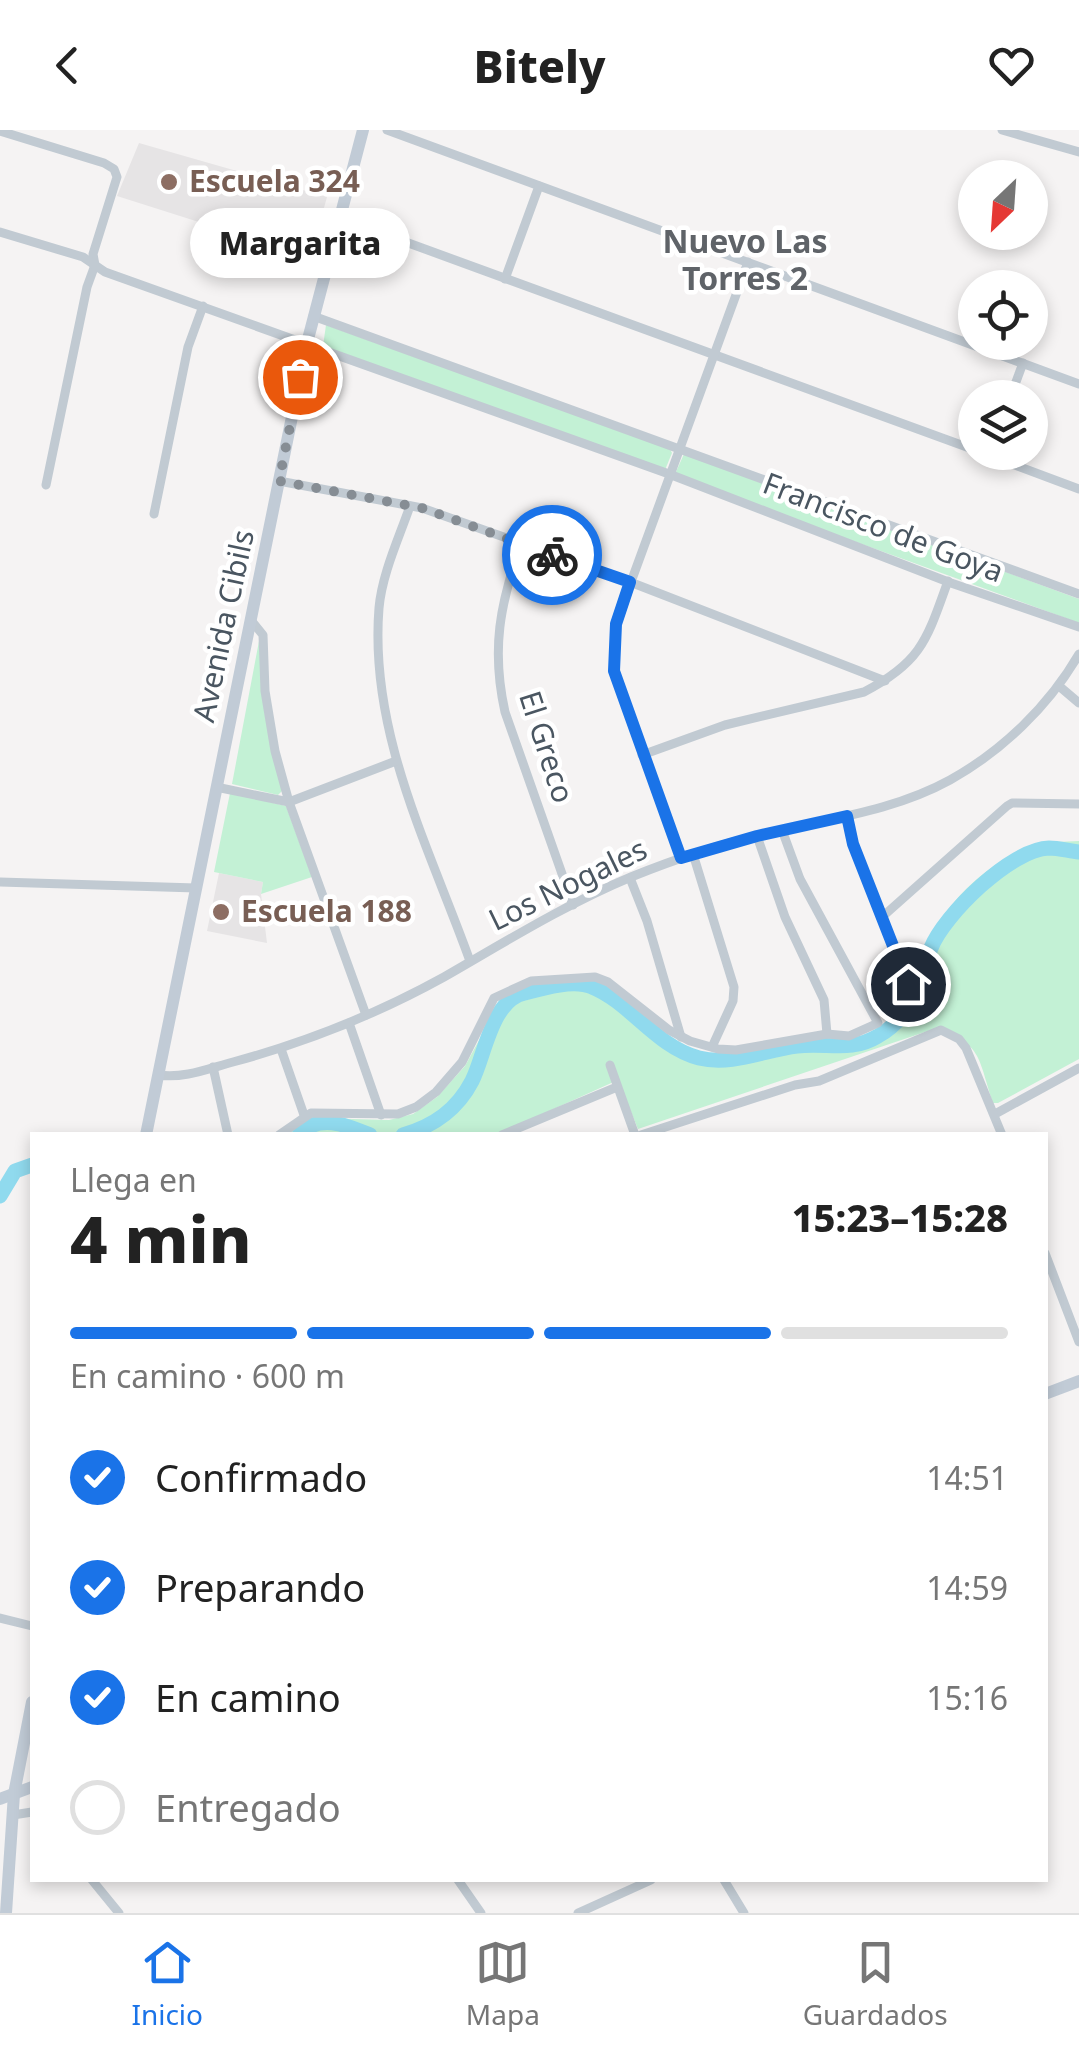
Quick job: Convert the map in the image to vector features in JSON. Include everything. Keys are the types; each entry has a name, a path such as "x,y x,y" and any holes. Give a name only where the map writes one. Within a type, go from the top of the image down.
{"street":[{"name":"Avenida Cibils","path":"147,1132 307,342 363,130"},
{"path":"387,130 1079,384"},
{"path":"1002,130 1079,152"},
{"path":"0,131 104,163 117,178 93,254 95,266 87,287 46,485"},
{"path":"505,279 539,186"},
{"path":"340,218 958,444"},
{"name":"Francisco de Goya","path":"0,232 83,257 105,272 307,342 1079,627"},
{"path":"681,858 614,671 616,624 748,262"},
{"path":"154,514 188,347 203,306"},
{"name":"Francisco de Goya","path":"314,316 1079,594"},
{"path":"1016,380 1022,364"},
{"path":"1029,470 1079,489"},
{"path":"279,481 410,506 630,582 885,681"},
{"path":"410,506 380,605 380,688 396,761 470,962"},
{"name":"El Greco","path":"521,544 500,612 499,683 505,712 572,905"},
{"path":"642,755 725,726 864,692 885,681 920,649 948,581"},
{"path":"250,619 262,636 265,691 288,802 366,1015"},
{"name":"Los Nogales","path":"159,1075 177,1076 281,1049 348,1023 572,905 681,858 896,803 954,777 1003,743 1059,686 1079,654"},
{"path":"1059,686 1079,704"},
{"path":"216,787 288,802 396,761"},
{"path":"881,918 1012,803 1079,804"},
{"path":"847,816 853,844 908,984"},
{"path":"283,1132 304,1115 380,1115 409,1110 436,1092 471,1049 494,998 531,981 595,977 608,982 681,1037 712,1048 736,1050 827,1034 850,1036 878,1024 800,880 782,830"},
{"path":"757,836 785,917 824,1000 827,1034"},
{"path":"693,854 734,988 733,1001 712,1048"},
{"path":"630,878 647,921 681,1037"},
{"path":"0,882 196,888"},
{"path":"348,1023 380,1115"},
{"path":"648,1132 820,1081 941,1030 960,1039 966,1048 1001,1132"},
{"path":"281,1049 304,1115"},
{"path":"610,1066 637,1132"},
{"path":"213,1067 227,1132"},
{"path":"995,1114 1079,1068"},
{"path":"509,1132 617,1088"},
{"path":"1048,1261 1079,1342"},
{"path":"1048,1393 1079,1381"},
{"path":"0,1618 30,1626"},
{"path":"6,1913 13,1815 7,1796 30,1710"},
{"path":"13,1815 30,1812"},
{"path":"94,1882 119,1913"},
{"path":"459,1882 481,1913"},
{"path":"578,1913 647,1882"},
{"path":"725,1882 744,1913"}],"shaded area":[{"path":"139,143 327,197 317,233 239,215 205,215 202,223 117,196"},
{"path":"219,873 263,882 267,943 207,931"}],"green space":[{"path":"326,325 670,449 672,453 665,470 323,346"},
{"path":"684,454 1079,599 1079,623 677,477"},
{"path":"259,641 265,716 282,791 278,795 232,784"},
{"path":"230,793 286,806 312,877 261,894 263,882 214,872"},
{"path":"1079,841 1079,1059 998,1103 993,1103 976,1053 960,1039 931,1030 638,1129 618,1080 503,1132 288,1132 304,1121 317,1118 389,1120 413,1114 437,1097 465,1066 502,998 533,983 595,981 676,1042 712,1057 751,1054 812,1040 866,1036 888,1023 901,1009 930,938 966,889 997,864 1050,842"}],"waterway":[{"path":"411,1132 434,1122 459,1100 472,1081 504,1006 513,998 549,987 592,987 619,1003 669,1044 699,1058 724,1060 797,1046 848,1046 868,1041 891,1027 909,1007 922,985 938,934 981,886 1016,859 1034,851 1049,848 1079,852"},
{"path":"302,1132 324,1123 362,1132"},
{"path":"0,1196 15,1171 30,1166"}],"way so far":[{"path":"300,377 279,481 422,508 552,555"}],"place":[{"name":"Escuela 324","path":"169,182"},
{"name":"Margarita","path":"300,377"},
{"name":"Escuela 188","path":"221,912"}],"district":[{"name":"Nuevo Las Torres 2","path":"745,260"}],"route":[{"path":"552,555 630,582 616,624 614,671 681,858 847,816 853,844 908,984"}]}
